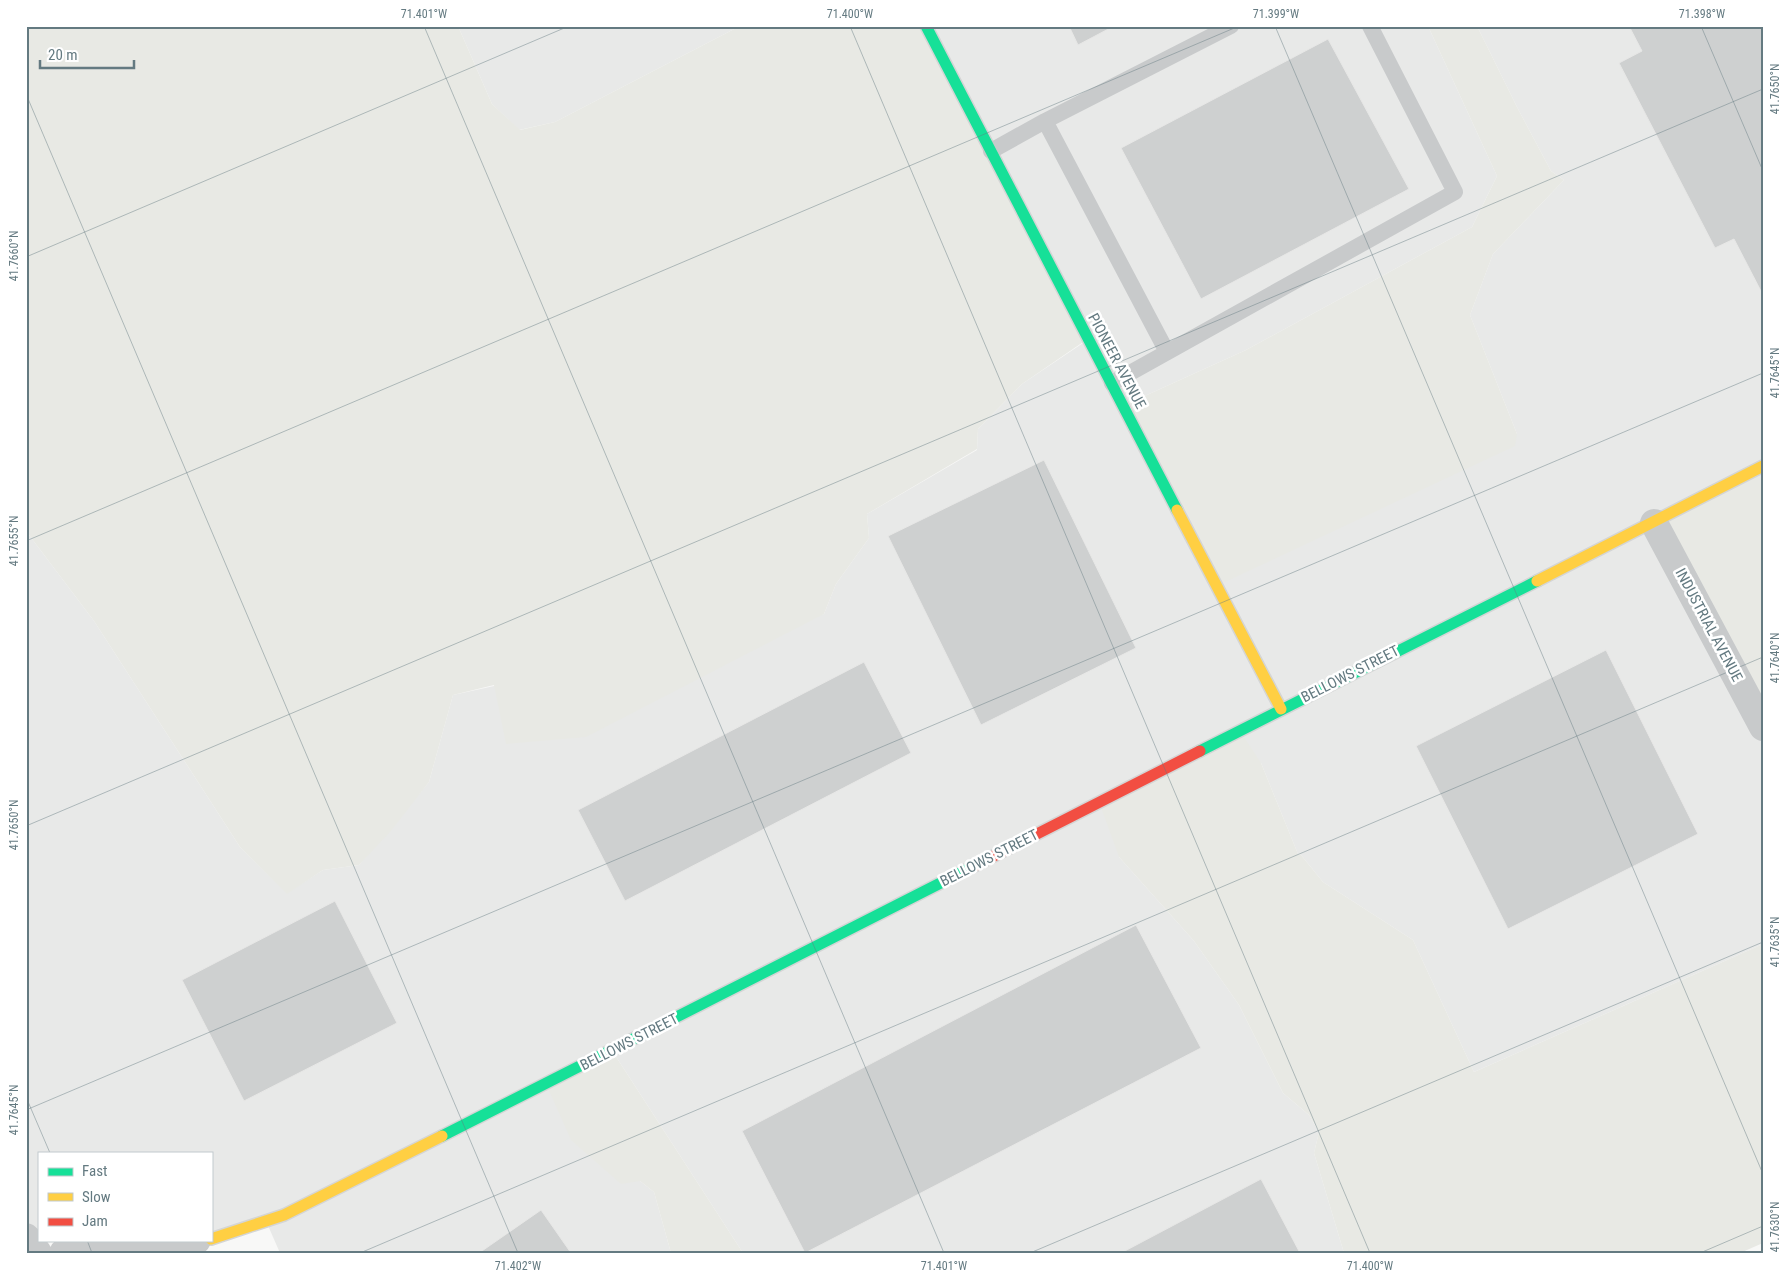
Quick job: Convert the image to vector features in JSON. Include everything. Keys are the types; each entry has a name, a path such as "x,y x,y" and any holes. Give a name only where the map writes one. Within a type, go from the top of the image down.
{"street":[{"name":"PIONEER AVENUE","path":"926,26 1282,709"},
{"name":"BELLOWS STREET","path":"212,1239 284,1214 593,1061 1763,466"},
{"name":"INDUSTRIAL AVENUE","path":"1654,522 1763,727"},
{"path":"26,1237 38,1253"},
{"path":"63,1253 176,1242"}],"lane":[{"path":"991,151 1045,121 1231,26"},
{"path":"1112,383 1455,192 1370,26"},
{"path":"1045,121 1167,352"}],"shaded area":[{"path":"26,26 458,26 492,104 520,130 555,122 740,26 931,26 1089,338 1022,384 978,429 977,449 867,514 869,538 836,584 824,614 586,737 506,744 494,685 453,695 429,782 391,831 359,865 323,870 287,894 240,847 94,621 26,531"},
{"path":"458,26 740,26 555,122 519,130 492,104"},
{"path":"931,26 1428,26 1497,176 1472,227 1246,350 1127,404 1517,434 1470,315 1493,254 1564,180 1551,171 1477,26 1763,26 1763,944 1474,1072 1413,940 1323,882 1301,855 1298,854 1261,763 1119,857 1194,941 1239,1005 1283,1093 1309,1115 1319,1132 1314,1153 1344,1253 743,1253 613,1052 640,1181 654,1192 671,1253 280,1253 266,1221 212,1237 212,1152 38,1152 38,1240 26,1242 26,531 94,621 240,847 287,893 323,870 359,865 429,782 453,695 824,614 836,584 869,538 867,514 977,450 978,429 1022,384 1089,339"},
{"path":"1428,26 1477,26 1551,171 1564,180 1493,254 1470,315 1517,434 1515,446 1223,583 1127,404 1246,350 1472,227 1497,176"},
{"path":"1763,461 1763,726 1655,520"},
{"path":"1238,728 1261,763 1298,854 1301,855 1323,882 1413,940 1474,1072 1763,944 1763,1243 1740,1253 1344,1253 1314,1153 1319,1132 1309,1115 1283,1093 1239,1005 1194,941 1119,857 1099,802"},
{"path":"613,1052 743,1253 671,1253 654,1192 640,1181 621,1184 571,1140 546,1084"},
{"path":"94,1242 145,1242 126,1243"}],"building":[{"path":"1069,26 1114,26 1078,45"},
{"path":"1629,26 1763,26 1763,295 1734,239 1715,248 1619,63 1642,51"},
{"path":"1328,39 1409,189 1201,299 1121,148"},
{"path":"1044,460 1136,648 981,725 888,536"},
{"path":"1606,650 1698,834 1508,929 1416,746"},
{"path":"864,662 911,753 625,901 578,810"},
{"path":"335,901 397,1023 244,1101 182,980"},
{"path":"1136,925 1201,1048 805,1253 742,1131"},
{"path":"1261,1179 1300,1253 1121,1253"},
{"path":"541,1210 571,1253 479,1253"}],"traffic: fast":[{"path":"926,26 1177,510"},
{"path":"1200,751 1537,581"},
{"path":"442,1136 974,866"}],"traffic: slow":[{"path":"1537,581 1763,466"},
{"path":"1177,510 1281,709"},
{"path":"212,1239 284,1215 442,1136"}],"traffic: jam":[{"path":"974,866 1200,751"}]}
